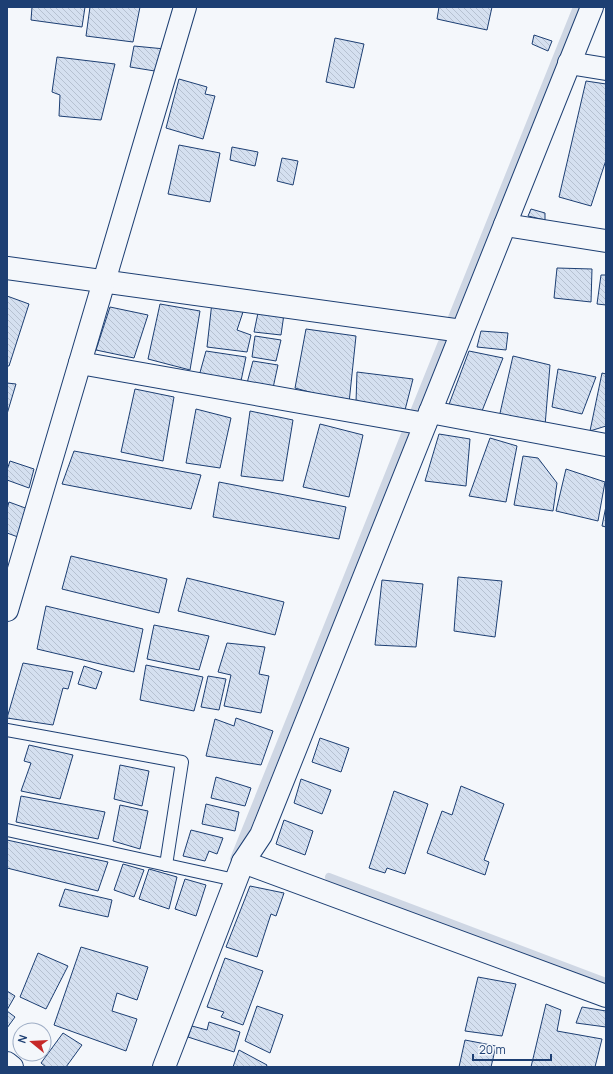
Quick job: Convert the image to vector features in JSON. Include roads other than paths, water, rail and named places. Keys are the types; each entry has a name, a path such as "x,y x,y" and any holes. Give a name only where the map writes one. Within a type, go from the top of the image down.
{"street":[{"path":"7,608 185,7"},
{"path":"164,1067 239,871 261,834 592,7"},
{"path":"569,63 606,69"},
{"path":"505,224 606,241"},
{"path":"7,268 462,331"},
{"path":"80,362 427,418 606,445"},
{"path":"239,871 606,996"},
{"path":"7,1063 12,1067"}],"lane":[{"path":"7,730 182,762 166,865"},
{"path":"7,830 166,865 239,871"}],"waterway":[{"path":"234,859 577,7"},
{"path":"329,877 606,982"}]}
